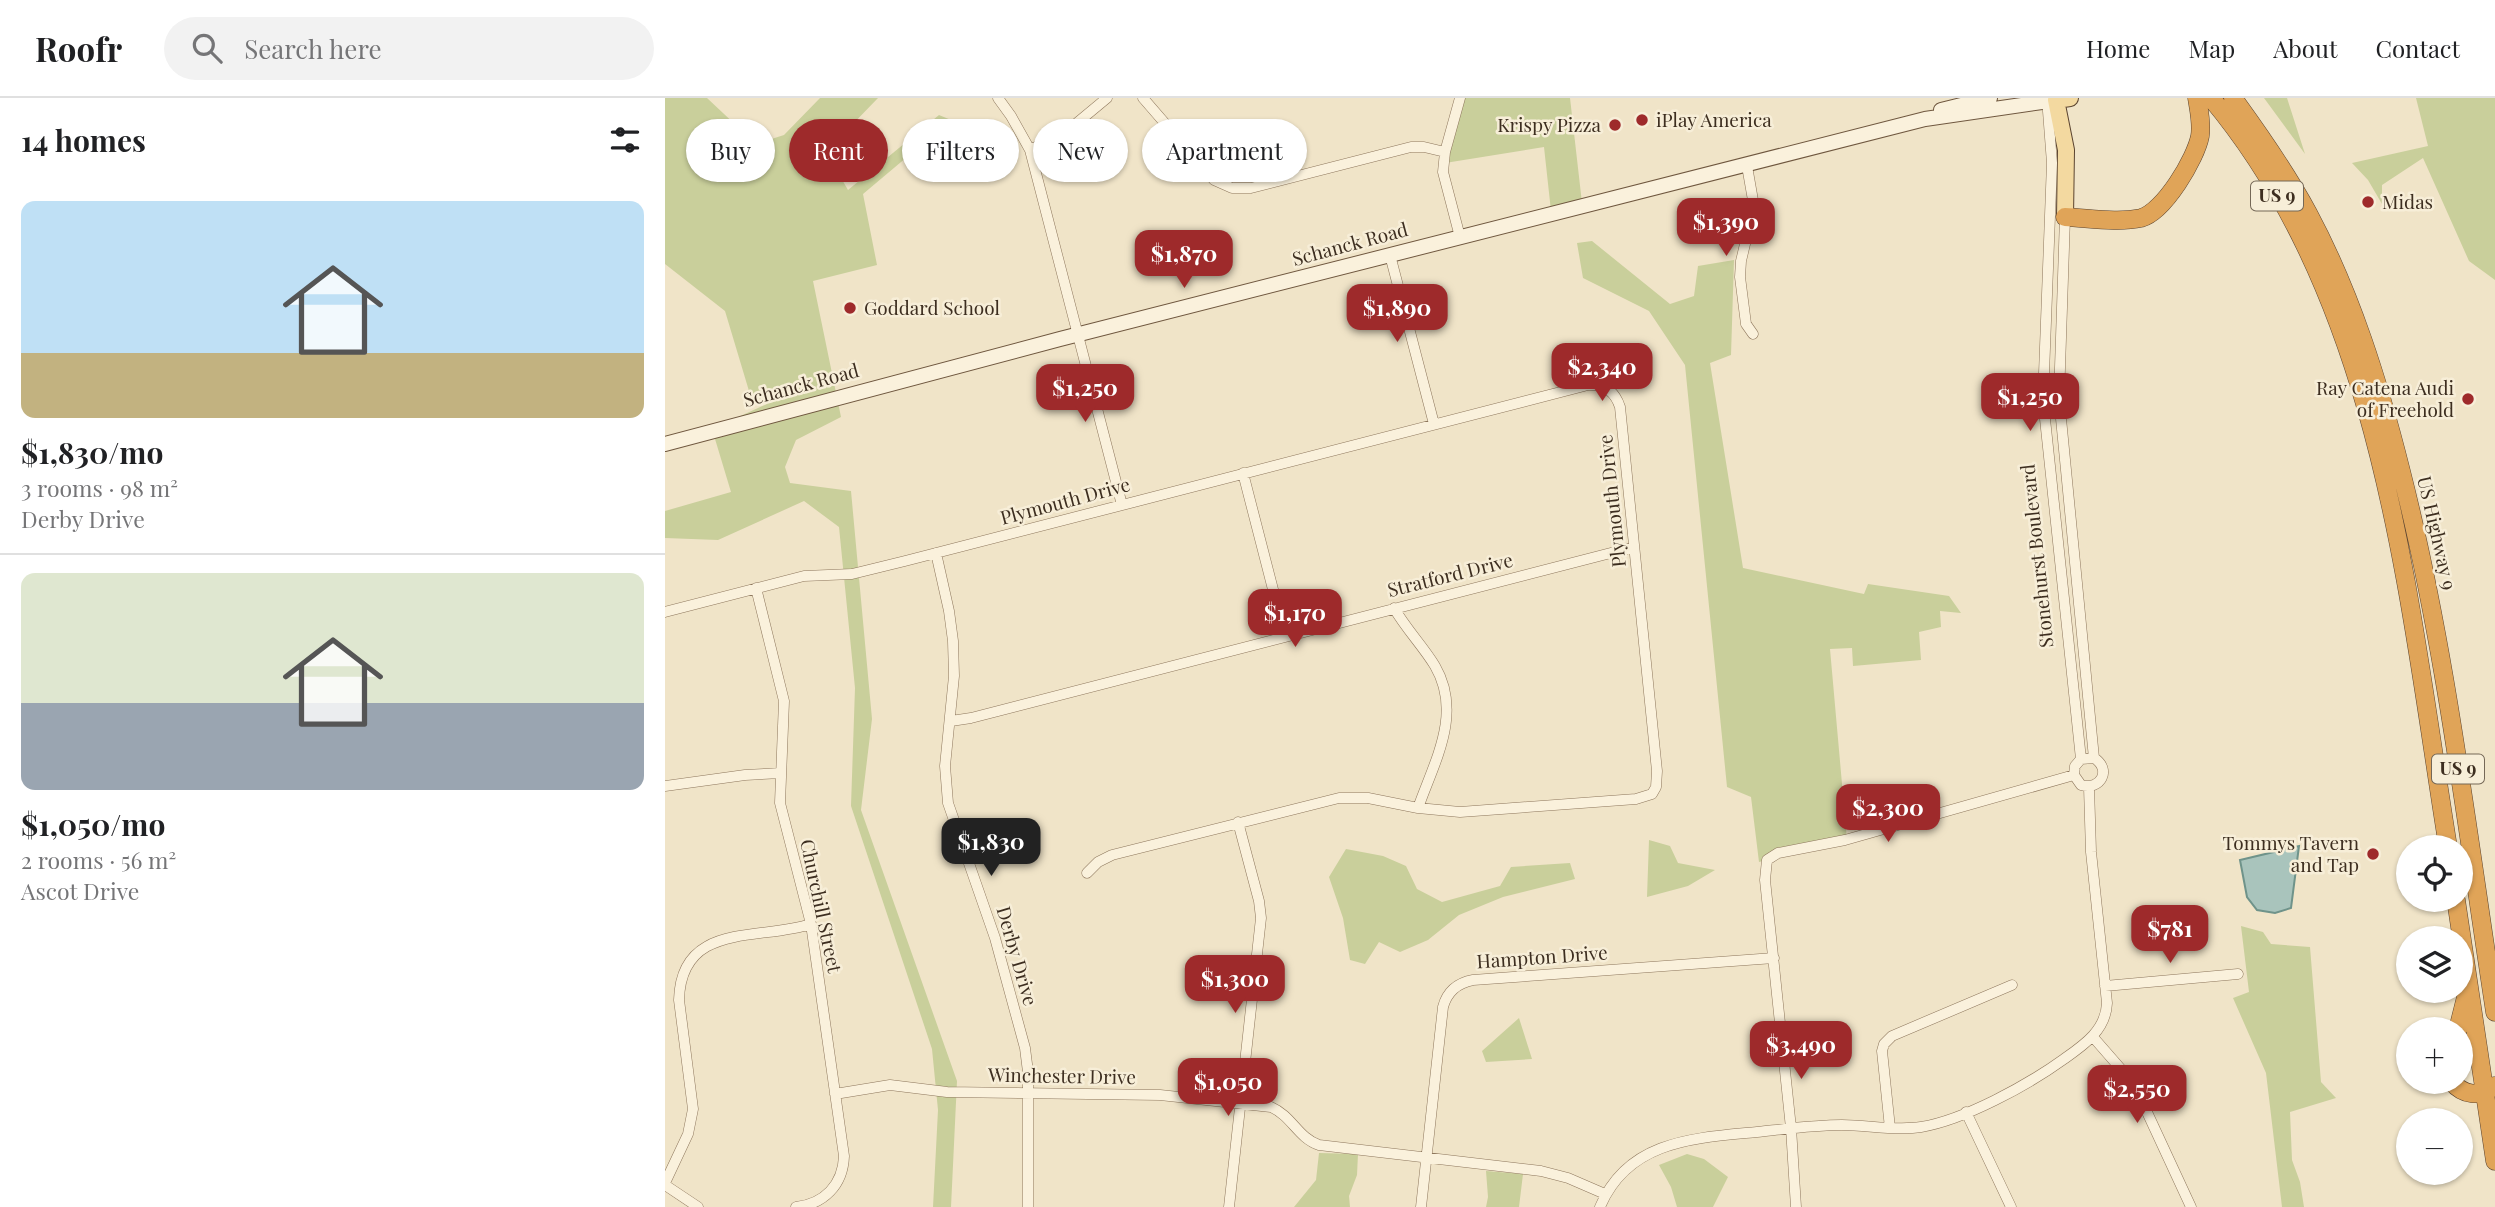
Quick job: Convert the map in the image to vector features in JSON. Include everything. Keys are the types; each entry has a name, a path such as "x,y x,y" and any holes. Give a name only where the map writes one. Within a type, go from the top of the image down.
{"highway":[{"path":"2065,217 2140,218 2159,207 2197,146 2200,127 2197,98"},
{"name":"US Highway 9","path":"2211,98 2259,164 2297,230 2326,297 2362,398 2405,569 2446,835"},
{"name":"US Highway 9","path":"2233,98 2281,166 2320,237 2350,309 2387,416 2437,628 2492,971 2495,1012"},
{"path":"2472,1003 2490,1088 2495,1161"}],"main road":[{"name":"Stonehurst Boulevard","path":"2055,99 2066,150 2065,217"}],"street":[{"path":"998,98 1030,150 1122,505"},
{"path":"1030,150 1056,139 1107,98"},
{"path":"1143,98 1208,175 1232,188 1251,188 1411,147 1445,152"},
{"path":"1460,98 1445,152 1443,172 1460,237"},
{"name":"Schanck Road","path":"1925,119 1934,112 1990,98"},
{"name":"Schanck Road","path":"665,444 1078,335 1925,119 2055,99"},
{"name":"Stonehurst Boulevard","path":"2055,99 2043,400 2081,759 2075,765 2074,775"},
{"path":"1747,166 1754,206 1739,277 1746,324 1753,334"},
{"path":"2049,232 2065,217"},
{"name":"Stonehurst Boulevard","path":"2065,217 2058,369 2065,473 2094,758 2102,764 2104,774 2099,783 2089,787 2091,852 2107,1011 2093,1037"},
{"path":"1390,255 1434,424"},
{"path":"2047,274 2062,275"},
{"name":"Plymouth Drive","path":"665,612 813,574 852,574 1588,385 1598,384 1610,390 1620,407 1657,771 1655,790 1651,794 1636,799 1474,811 1442,811 1368,798 1339,798 1112,855 1087,873"},
{"path":"1243,473 1285,636"},
{"path":"2050,474 2065,473"},
{"name":"Stratford Drive","path":"951,721 1634,547"},
{"name":"Derby Drive","path":"936,553 953,642 954,676 945,766 949,803 995,938 1025,1048 1029,1093 1028,1207"},
{"name":"Churchill Street","path":"756,588 784,701 782,814 811,925 844,1156 842,1173 827,1196 810,1205 796,1207"},
{"path":"1394,608 1435,667 1447,702 1445,736 1418,808"},
{"path":"2081,759 2094,758"},
{"path":"665,786 781,773"},
{"path":"1796,1207 1765,862 1771,856 1892,827 2074,775 2081,785 2089,787"},
{"path":"1229,1207 1261,918 1238,822"},
{"path":"698,1207 665,1184 692,1120 693,1103 679,1000 680,984 686,968 699,951 723,939 811,925"},
{"name":"Hampton Drive","path":"1421,1207 1443,1007 1448,994 1459,984 1473,980 1774,958"},
{"path":"2105,986 2238,974"},
{"path":"1890,1128 1882,1051 1884,1044 1892,1035 2011,985"},
{"path":"1599,1207 1605,1195 1633,1165 1675,1142 1791,1128 1839,1125 1890,1128 1924,1126 2005,1095 2038,1076 2093,1037 2127,1074 2142,1099 2191,1207"},
{"name":"Winchester Drive","path":"835,1094 890,1085 947,1092 1160,1095 1271,1107 1292,1121 1306,1139 1319,1145 1541,1171 1568,1178 1605,1195"},
{"path":"1966,1112 2011,1207"}],"green space":[{"path":"665,98 707,98 729,119 686,119 686,182 775,182 775,138 789,130 789,182 843,182 848,190 858,182 877,182 863,194 877,265 813,281 841,417 796,440 785,467 790,483 851,491 872,719 861,810 957,1081 951,1207 933,1207 938,1110 932,1049 851,806 855,688 839,527 804,501 718,540 665,538 665,511 731,492 712,429 767,404 749,391 725,311 665,264"},
{"path":"820,98 878,98 858,119 800,119"},
{"path":"1459,98 1570,98 1582,203 1551,211 1544,147 1445,163"},
{"path":"2264,98 2287,98 2305,154"},
{"path":"2416,98 2495,98 2495,280 2469,261 2423,158 2382,185 2382,204 2368,180 2352,163 2428,146"},
{"path":"902,145 902,161 888,173 888,157"},
{"path":"1592,241 1670,304 1694,296 1698,266 1734,260 1731,355 1710,363 1743,568 1864,594 1868,584 1949,596 1961,613 1940,611 1941,627 1919,632 1921,660 1853,666 1852,648 1830,649 1847,840 1759,862 1751,797 1727,787 1685,365 1649,311 1583,278 1577,243"},
{"path":"1649,840 1670,846 1678,863 1715,870 1688,886 1647,897"},
{"path":"1346,849 1383,856 1406,866 1417,889 1442,902 1500,886 1511,867 1570,863 1575,879 1503,897 1459,915 1428,940 1400,952 1379,942 1365,964 1350,960 1343,918 1329,877"},
{"path":"2241,926 2263,932 2271,944 2310,947 2321,1082 2336,1098 2290,1112 2292,1160 2300,1182 2304,1207 2282,1207 2266,1073 2233,998 2249,992"},
{"path":"1519,1018 1532,1059 1486,1062 1482,1051"},
{"path":"1319,1153 1358,1154 1357,1175 1349,1196 1350,1207 1294,1207 1316,1180"},
{"path":"1687,1154 1704,1159 1728,1177 1713,1207 1677,1207 1671,1187 1659,1165"},
{"path":"1486,1171 1523,1174 1519,1207 1486,1207"}],"water":[{"path":"2299,846 2291,908 2275,913 2257,910 2247,897 2240,860"}],"place":[{"name":"iPlay America","path":"1642,120"},
{"name":"Krispy Pizza","path":"1615,125"},
{"name":"Midas","path":"2368,202"},
{"name":"Goddard School","path":"850,308"},
{"name":"Ray Catena Audi of Freehold","path":"2468,399"},
{"name":"Tommys Tavern and Tap","path":"2373,854"}]}
